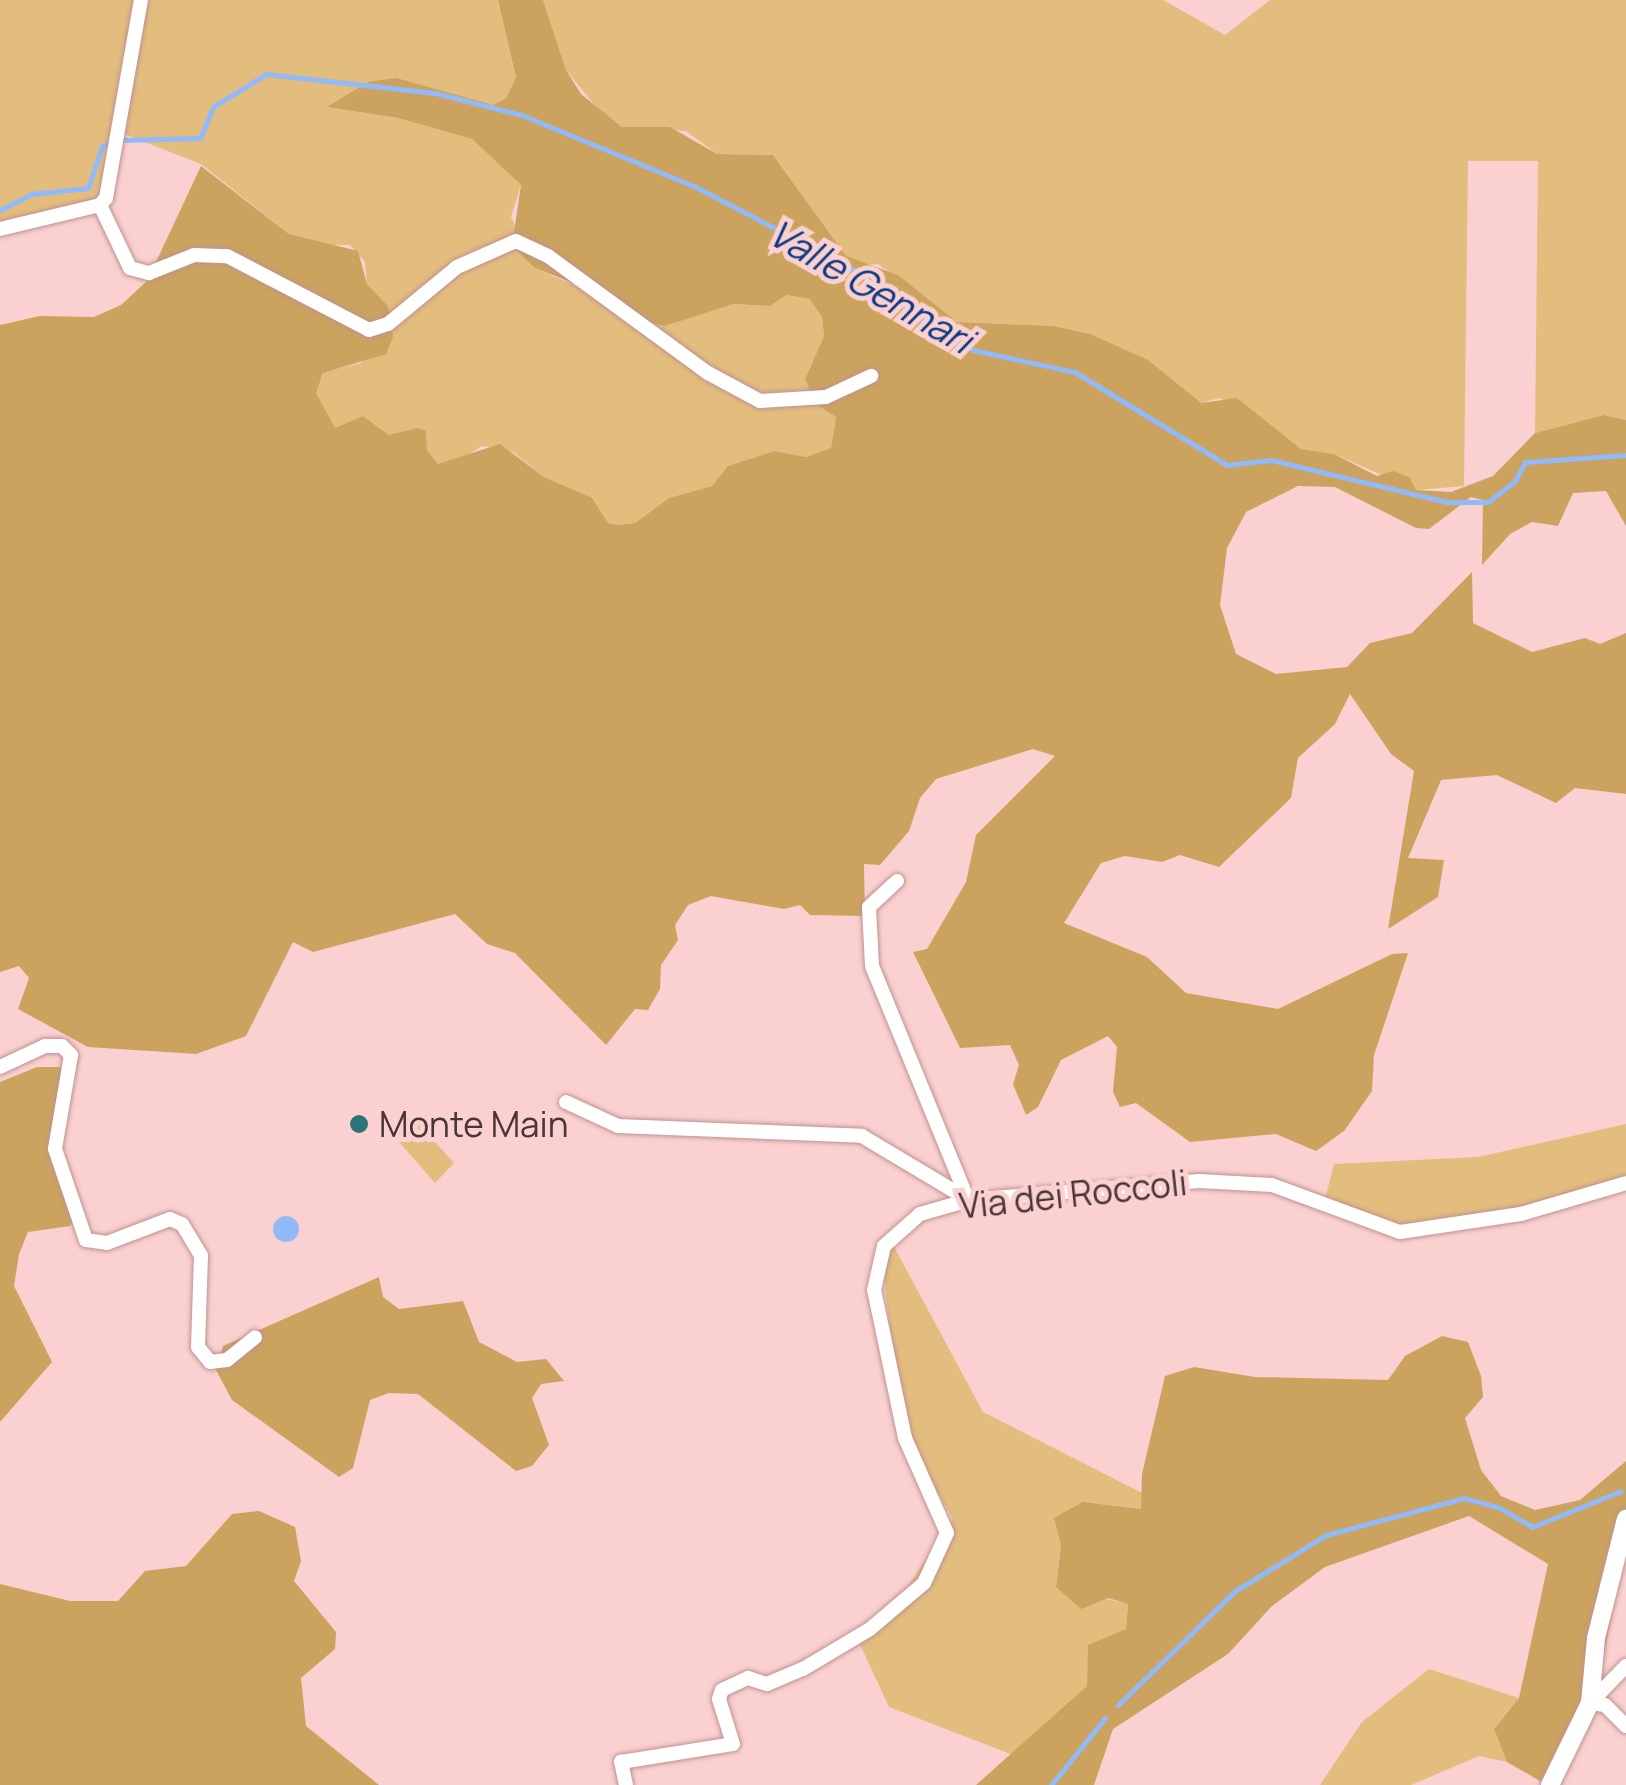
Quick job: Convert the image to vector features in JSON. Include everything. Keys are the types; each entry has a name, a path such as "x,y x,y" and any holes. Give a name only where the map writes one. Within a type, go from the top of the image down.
{"street":[{"path":"142,0 120,135 100,205 130,268 149,273 194,255 227,256 369,330 388,324 457,267 516,241 548,256 708,373 760,402 826,397 871,376"},
{"path":"0,230 100,205"},
{"path":"897,881 869,907 872,966 968,1200"},
{"path":"0,1067 45,1046 62,1046 71,1055 55,1149 86,1240 107,1243 170,1219 182,1224 202,1256 198,1347 210,1362 227,1360 255,1338"},
{"path":"566,1102 618,1126 862,1136 968,1200"},
{"name":"Via dei Roccoli","path":"626,1785 621,1762 733,1744 718,1699 722,1690 748,1678 767,1684 802,1669 870,1629 924,1583 947,1534 905,1438 874,1290 884,1246 920,1214 968,1200 1199,1180 1272,1185 1400,1232 1506,1218 1626,1184"},
{"path":"1590,1703 1596,1638 1626,1519"},
{"path":"1550,1785 1590,1703 1626,1666"},
{"path":"1590,1703 1605,1706 1626,1726"}],"shaded area":[{"path":"0,0 498,0 516,79 507,97 493,105 368,82 328,107 398,118 472,139 521,185 511,217 535,268 665,326 734,304 769,306 786,295 811,299 822,317 824,336 805,379 816,404 836,417 831,448 806,457 774,451 728,466 712,486 669,498 635,523 618,525 608,524 592,499 544,477 513,452 482,446 453,464 438,464 427,450 426,431 389,435 363,416 335,429 315,393 324,372 361,363 388,306 367,284 365,262 350,245 319,245 289,234 201,164 119,132 108,183 94,200 0,221"},
{"path":"498,0 543,0 566,70 581,94 622,127 670,127 717,154 773,155 846,256 898,275 957,322 1054,326 1090,334 1148,360 1201,403 1237,398 1301,449 1334,454 1377,476 1393,471 1409,477 1416,490 1451,492 1493,476 1535,433 1604,415 1626,420 1626,526 1606,491 1573,493 1558,526 1532,522 1510,534 1482,565 1483,500 1471,497 1429,529 1416,528 1335,487 1298,486 1246,512 1227,548 1220,605 1236,654 1276,674 1347,667 1370,643 1412,633 1472,572 1473,623 1532,652 1585,638 1600,644 1626,633 1626,794 1575,788 1556,803 1497,775 1441,780 1408,858 1444,860 1438,897 1388,929 1414,771 1391,754 1350,694 1335,724 1298,758 1291,798 1219,867 1180,855 1162,862 1125,856 1101,863 1064,923 1147,957 1186,993 1278,1009 1392,954 1408,953 1374,1055 1372,1091 1344,1131 1316,1151 1276,1134 1190,1142 1136,1103 1120,1107 1113,1092 1117,1047 1108,1036 1061,1060 1038,1107 1026,1115 1013,1084 1019,1065 1010,1045 960,1048 913,952 927,949 966,882 976,835 1055,756 1033,749 936,779 920,798 909,831 880,865 864,864 865,916 810,915 800,905 784,909 711,896 688,905 675,925 678,940 661,965 660,989 648,1010 635,1009 606,1045 515,953 487,944 455,914 313,952 293,942 246,1036 196,1054 88,1047 18,1009 29,978 19,966 0,972 0,325 40,316 94,317 121,305 147,281 201,166 289,234 358,251 367,284 388,306 393,337 386,354 323,373 316,393 335,428 363,416 389,435 418,428 426,431 427,450 438,464 500,444 544,477 592,498 608,523 618,525 635,523 669,498 712,486 728,466 774,451 806,457 831,448 836,417 816,404 805,379 824,336 822,317 810,299 786,295 770,306 734,304 665,326 613,313 598,293 535,268 512,246 521,185 472,139 398,118 327,107 368,82 396,78 493,105 506,98 516,78"},
{"path":"543,0 1163,0 1225,35 1270,0 1626,0 1626,420 1604,415 1535,433 1538,161 1468,161 1464,486 1416,490 1334,454 1301,449 1260,417 1219,398 1201,403 1090,334 1054,326 957,322 878,264 860,265 846,256 773,155 717,154 686,131 623,127 597,108 566,70"},
{"path":"37,1067 67,1067 60,1167 76,1216 70,1226 28,1232 19,1254 14,1286 52,1362 0,1422 0,1082"},
{"path":"413,1117 454,1163 435,1183 392,1134"},
{"path":"1626,1124 1626,1188 1462,1230 1389,1236 1322,1211 1334,1164 1478,1157"},
{"path":"892,1243 983,1412 1142,1493 1141,1509 1101,1504 1061,1545 1056,1587 1128,1604 1126,1629 1089,1645 1087,1686 1013,1755 889,1707 855,1634 881,1626 953,1519 903,1433 884,1278"},
{"path":"379,1277 383,1297 399,1309 463,1301 479,1342 517,1362 546,1359 564,1381 541,1384 532,1398 549,1445 532,1466 516,1471 418,1394 389,1393 370,1400 353,1468 339,1477 232,1400 216,1370 223,1346"},
{"path":"1442,1336 1468,1342 1481,1376 1483,1397 1465,1418 1481,1470 1501,1496 1535,1510 1580,1500 1626,1461 1626,1541 1595,1700 1547,1785 1507,1762 1494,1729 1519,1698 1548,1564 1469,1516 1325,1567 1272,1606 1228,1654 1113,1729 1094,1785 976,1785 1087,1686 1088,1645 1126,1629 1128,1604 1108,1598 1081,1609 1056,1587 1061,1545 1054,1518 1083,1502 1141,1509 1142,1474 1165,1376 1194,1367 1255,1377 1388,1380 1405,1356"},
{"path":"259,1511 295,1527 301,1561 294,1581 336,1632 335,1649 301,1678 306,1726 379,1785 0,1785 0,1584 70,1601 118,1601 145,1571 186,1566 232,1514"},
{"path":"1429,1669 1519,1698 1494,1729 1507,1762 1479,1756 1411,1785 1320,1785 1362,1722"}],"water":[{"path":"286,1216 295,1220 299,1229 295,1238 286,1242 277,1238 273,1229 277,1220"}],"waterway":[{"name":"Valle Gennari","path":"120,140 200,138 213,107 266,74 435,93 522,115 696,187 851,268 945,337 973,350 1075,372 1227,465 1271,460 1447,502 1488,502 1515,481 1525,462 1626,455"},
{"name":"Valle Gennari","path":"0,210 32,194 88,188 102,146 109,143"},
{"path":"1118,1705 1235,1591 1326,1535 1464,1498 1498,1507 1532,1527 1621,1491"},
{"path":"1051,1785 1105,1718"}],"place":[{"name":"Monte Main","path":"359,1124"}]}
